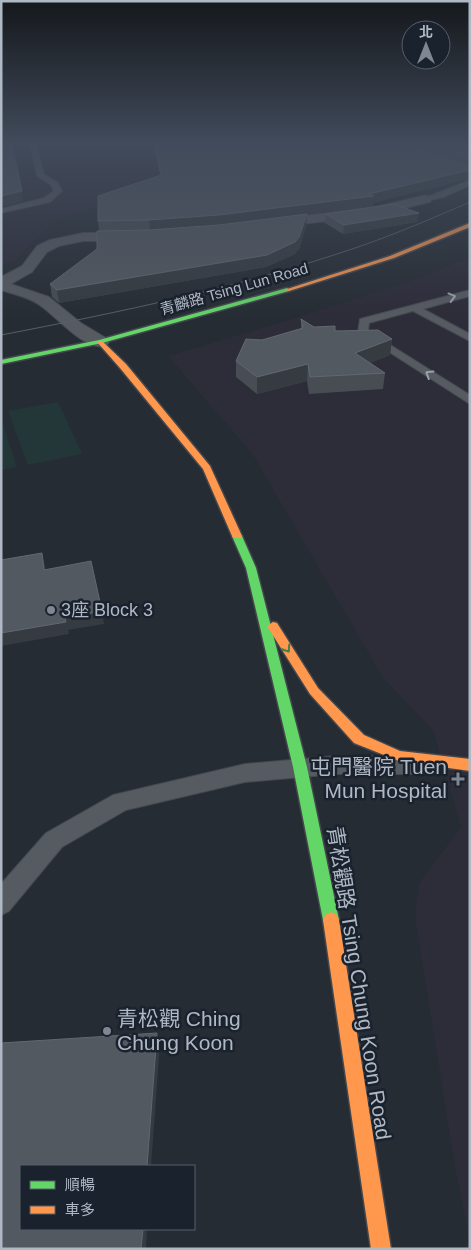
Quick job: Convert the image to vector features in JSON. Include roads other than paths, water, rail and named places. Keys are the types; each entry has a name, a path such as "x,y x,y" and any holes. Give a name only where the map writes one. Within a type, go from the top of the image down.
{"street":[{"path":"258,226 376,211 412,202"},
{"name":"青麟路 Tsing Lun Road","path":"1,362 100,342 307,284 392,257 470,225"},
{"path":"1,284 27,268 42,249 55,243 83,237 150,236"},
{"name":"青松觀路 Tsing Chung Koon Road","path":"1,284 43,300 75,327 100,342 123,366 207,468 251,568 300,768 330,916 381,1249"},
{"name":"青松觀路 Tsing Chung Koon Road","path":"261,608 314,691 358,738 399,756 470,765"}],"lane":[{"path":"1,211 37,202"},
{"path":"470,293 364,321 363,332 470,400"},
{"path":"414,308 470,338"},
{"path":"1,903 54,840 121,802 245,773 336,765 470,765"}],"tram line":[{"path":"1,335 136,308 270,274 372,242 469,202"}],"place":[{"name":"3座 Block 3","path":"51,610"},
{"name":"屯門醫院 Tuen Mun Hospital","path":"458,779"},
{"name":"青松觀 Ching Chung Koon","path":"107,1031"}]}
